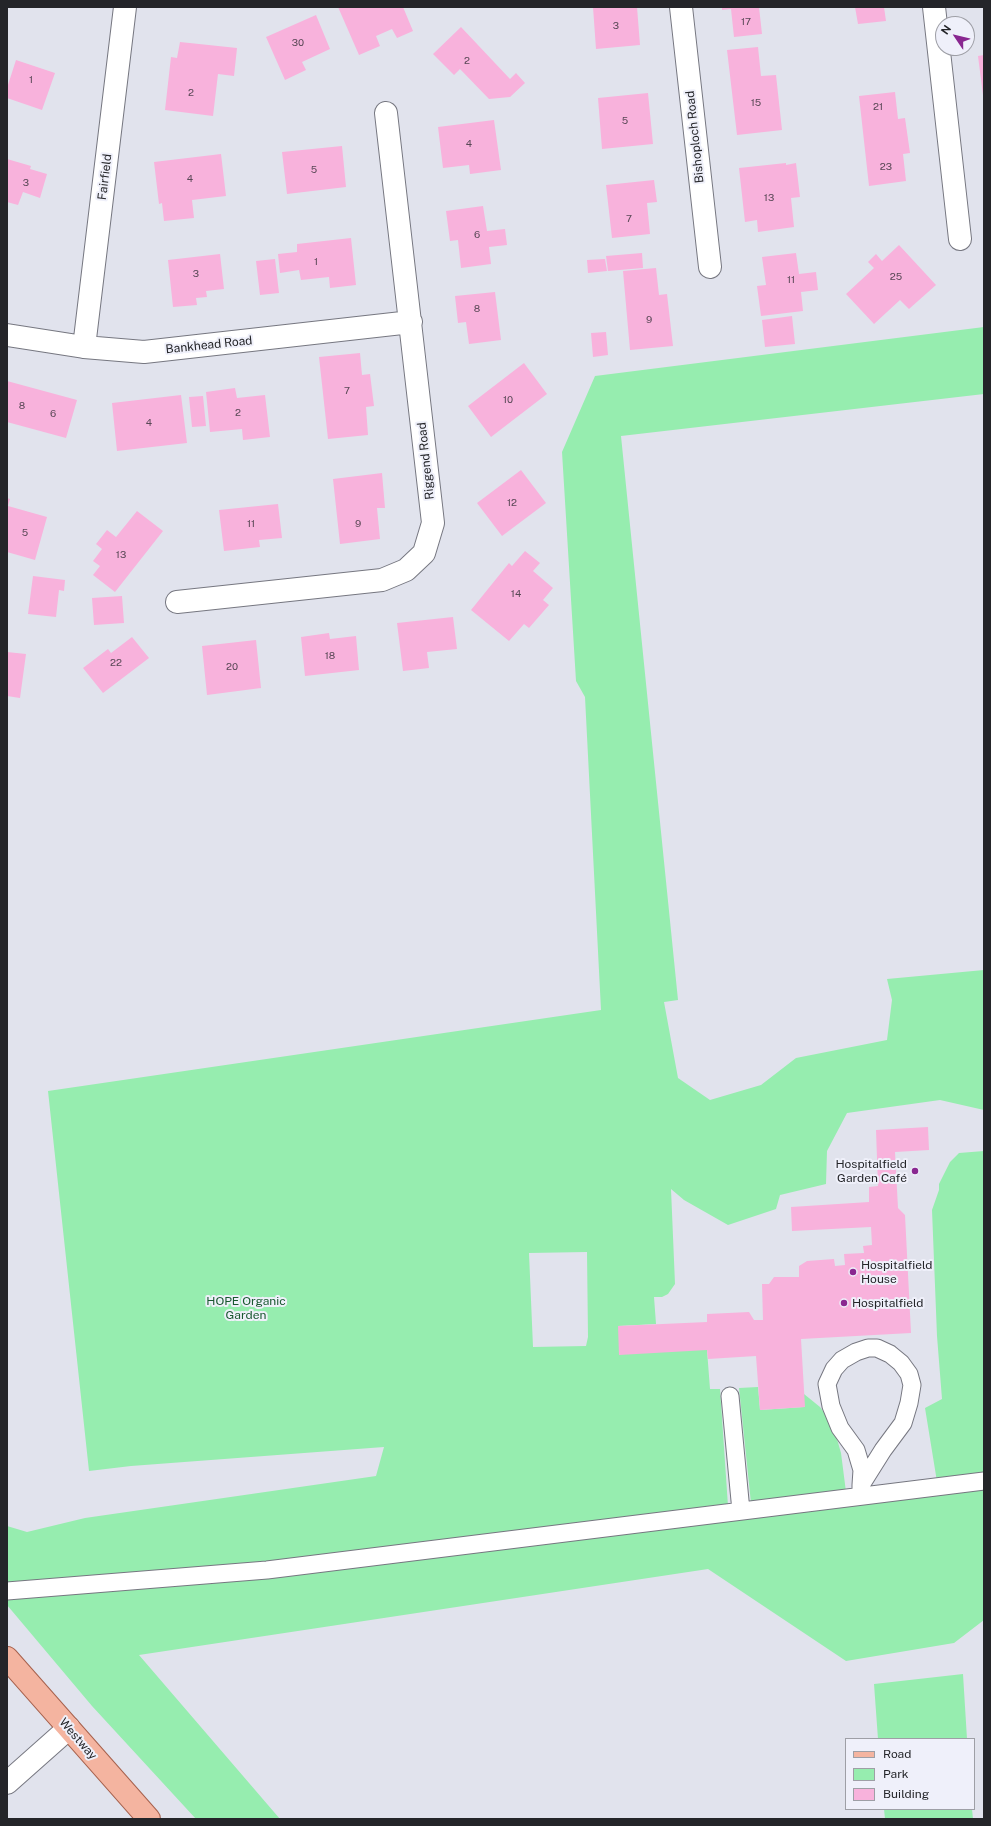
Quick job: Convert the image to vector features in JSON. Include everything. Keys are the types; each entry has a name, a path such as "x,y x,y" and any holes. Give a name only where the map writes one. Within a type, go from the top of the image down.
{"main road":[{"name":"Westway","path":"7,1658 149,1819"}],"street":[{"name":"Fairfield","path":"84,347 125,7"},
{"name":"Bishoploch Road","path":"681,7 710,267"},
{"path":"934,7 960,239"},
{"name":"Riggend Road","path":"177,602 382,580 406,570 424,553 433,523 386,113"},
{"name":"Bankhead Road","path":"7,335 84,347 144,352 411,322"},
{"path":"7,1783 69,1728"}],"lane":[{"path":"868,1348 877,1348 890,1354 901,1362 909,1374 912,1385 909,1403 903,1423 883,1450 861,1491 862,1470 856,1450 840,1428 831,1406 827,1384 834,1369 842,1360 856,1352 868,1348"},
{"path":"730,1396 741,1511"},
{"path":"7,1591 267,1570 741,1511 861,1491 984,1481"}],"green space":[{"name":"HOPE Organic Garden","path":"984,327 984,394 621,436 678,1000 664,1002 678,1078 710,1100 761,1085 796,1058 887,1040 892,1000 887,979 984,970 984,1110 940,1100 847,1113 827,1151 826,1184 780,1195 776,1209 728,1225 684,1200 671,1189 675,1284 668,1294 662,1297 654,1297 656,1324 618,1326 707,1350 710,1389 720,1389 728,1506 654,1513 656,1529 751,1503 739,1388 758,1387 760,1410 804,1407 804,1394 820,1407 833,1425 841,1453 846,1492 939,1494 925,1408 942,1399 937,1336 932,1210 939,1190 939,1184 950,1162 959,1153 984,1151 984,1620 954,1643 846,1661 708,1569 139,1655 280,1819 196,1819 92,1706 7,1605 7,1526 27,1532 85,1518 376,1476 384,1447 131,1466 89,1471 48,1091 601,1010 585,697 576,681 562,452 595,376","holes":["587,1252 588,1337 586,1346 533,1347 529,1253"]},
{"path":"963,1674 967,1738 878,1738 874,1684"},
{"path":"884,1810 972,1810 973,1819 885,1819"}],"building":[{"path":"338,7 403,7 413,31 397,38 392,29 376,36 380,46 359,55"},
{"path":"593,7 637,7 640,45 596,49"},
{"path":"722,7 759,7 762,34 734,37 731,9 722,10"},
{"path":"855,7 884,7 886,21 858,24"},
{"path":"316,15 330,49 302,62 306,70 285,80 266,37"},
{"path":"461,27 510,79 516,73 525,83 510,97 489,99 460,69 454,75 433,54"},
{"path":"180,42 237,48 234,76 218,74 213,116 165,110 171,57 177,58"},
{"path":"758,47 761,76 776,75 782,130 737,135 727,50"},
{"path":"984,55 984,95 983,95 978,56"},
{"path":"16,60 55,73 42,110 7,98 7,88"},
{"path":"895,92 898,119 905,118 910,153 903,154 906,181 869,186 859,96"},
{"path":"648,93 653,144 602,149 598,98"},
{"path":"494,120 501,170 470,174 469,165 443,168 438,127"},
{"path":"342,146 346,187 287,194 282,152"},
{"path":"221,154 226,196 192,200 194,218 164,221 162,203 159,204 154,162"},
{"path":"7,159 31,166 30,169 47,174 40,198 23,192 18,205 7,202"},
{"path":"786,163 786,165 796,163 800,197 791,198 794,227 758,232 757,220 745,222 739,168"},
{"path":"654,180 657,202 647,203 650,234 612,238 606,185"},
{"path":"483,206 487,231 505,229 507,245 489,247 491,264 461,268 458,240 450,241 446,211"},
{"path":"351,238 356,285 330,288 329,277 301,280 299,270 280,273 278,254 297,252 297,244"},
{"path":"899,245 936,285 909,309 900,300 874,324 846,294 874,268 868,262 876,254 882,261"},
{"path":"642,253 643,268 608,271 606,256"},
{"path":"796,253 799,274 816,272 818,290 801,292 803,311 761,316 757,286 766,285 762,257"},
{"path":"220,254 224,289 206,291 207,297 196,298 197,305 173,307 168,260"},
{"path":"275,259 279,293 260,295 256,261"},
{"path":"605,259 607,271 588,273 587,260"},
{"path":"656,268 659,295 667,294 673,346 630,350 623,271"},
{"path":"495,292 501,340 469,344 466,322 458,323 455,296"},
{"path":"792,316 795,344 765,347 762,320"},
{"path":"606,332 608,355 593,357 591,333"},
{"path":"360,353 362,375 370,374 374,406 366,407 368,435 328,439 319,357"},
{"path":"524,363 547,394 491,437 468,406"},
{"path":"7,381 77,400 66,438 7,422"},
{"path":"235,388 237,398 265,395 270,437 243,440 242,429 210,432 206,392"},
{"path":"181,395 187,443 117,451 112,403"},
{"path":"203,396 206,426 192,427 189,397"},
{"path":"521,470 546,503 502,536 477,503"},
{"path":"382,473 385,508 377,508 380,539 340,544 333,479"},
{"path":"7,498 10,499 8,506 47,517 35,560 7,552"},
{"path":"278,504 282,538 259,540 260,547 224,551 219,510"},
{"path":"137,511 163,531 115,592 93,575 100,566 93,561 102,549 96,544 107,530 116,537"},
{"path":"525,551 540,563 533,571 553,588 543,600 549,605 529,628 524,624 509,641 471,610 509,563 512,566"},
{"path":"33,576 65,580 64,591 59,590 56,617 28,614"},
{"path":"122,596 124,623 94,625 92,598"},
{"path":"453,617 457,649 427,652 429,668 403,671 397,623"},
{"path":"329,633 330,639 356,636 359,670 305,676 301,637"},
{"path":"132,637 149,658 103,693 83,668 108,649 111,653"},
{"path":"256,640 261,688 207,695 202,646"},
{"path":"7,652 26,654 20,698 7,696"},
{"name":"Hospitalfield House","path":"928,1127 929,1150 895,1152 898,1208 905,1215 911,1333 801,1339 805,1407 760,1410 756,1356 708,1359 707,1350 619,1355 618,1326 707,1322 707,1314 749,1312 754,1320 763,1320 762,1284 769,1284 774,1277 799,1277 799,1266 807,1261 834,1259 835,1266 845,1265 844,1254 864,1253 863,1246 872,1245 871,1227 792,1231 791,1207 869,1202 869,1187 878,1186 876,1130"}],"place":[{"name":"Hospitalfield Garden Café","path":"915,1171"},
{"name":"Hospitalfield House","path":"853,1272"},
{"name":"Hospitalfield","path":"844,1303"}]}
